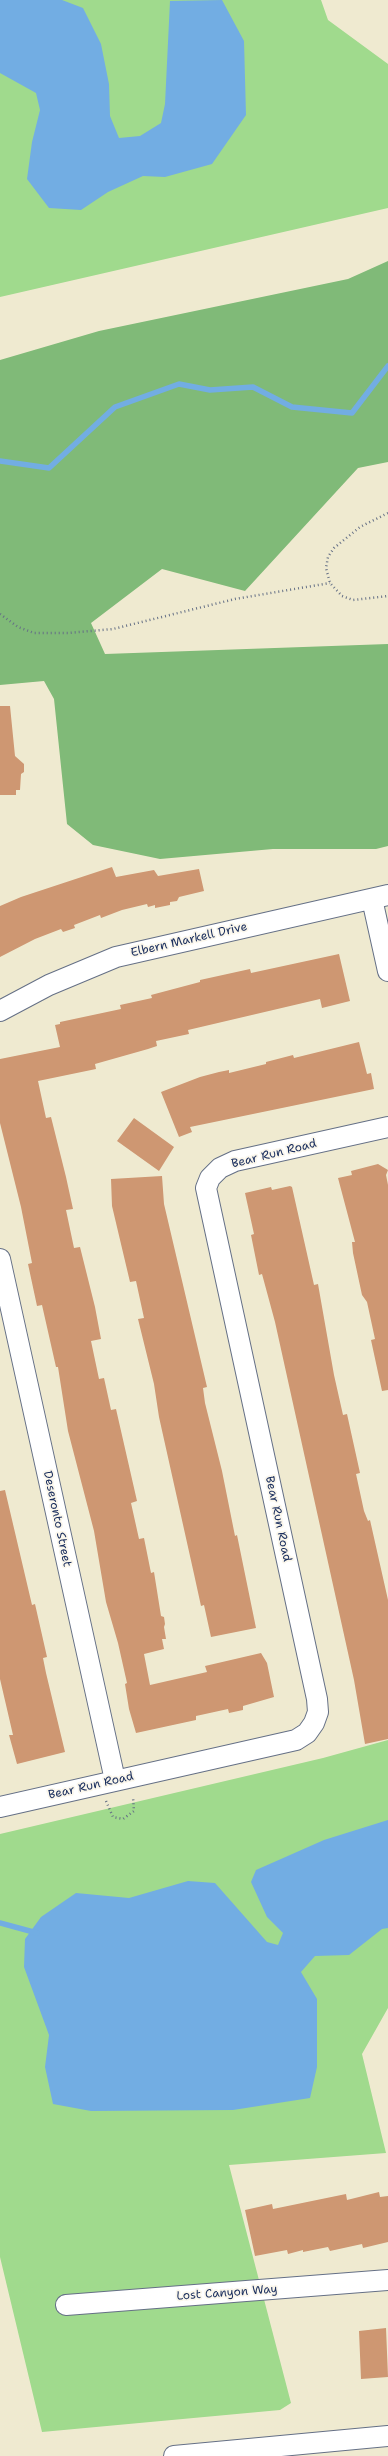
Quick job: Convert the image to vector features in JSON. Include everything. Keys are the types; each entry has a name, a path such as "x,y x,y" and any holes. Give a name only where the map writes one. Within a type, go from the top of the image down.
{"street":[{"path":"380,897 388,971"},
{"name":"Elbern Markell Drive","path":"0,1011 49,985 116,957 380,897"},
{"name":"Bear Run Road","path":"0,1807 123,1785 296,1740 307,1733 316,1718 318,1712 317,1699 206,1188 210,1178 220,1168 235,1161 388,1127"},
{"name":"Deseronto Street","path":"0,1259 123,1785"},
{"name":"Lost Canyon Way","path":"66,2306 388,2280"},
{"path":"174,2456 388,2436"}],"path":[{"path":"388,513 360,527 334,548 328,558 326,568 330,583 342,596 352,600 388,596"},
{"path":"0,614 18,626 34,633 68,633 113,629 235,599 330,583"},
{"path":"105,1797 109,1813 116,1818 123,1819 134,1811 123,1785"}],"green space":[{"path":"0,0 321,0 328,20 388,64 388,208 0,297"},
{"path":"388,261 388,462 358,468 245,591 162,569 91,623 105,654 388,644 388,846 376,849 273,849 160,859 93,845 67,824 54,699 44,681 0,685 0,360 99,331 348,279"},
{"path":"388,1740 388,2008 362,2054 386,2153 229,2165 291,2403 280,2410 42,2432 0,2257 0,1834 323,1758"}],"water":[{"path":"0,0 62,0 83,8 101,44 109,84 110,116 119,138 140,136 161,123 165,104 170,1 222,0 244,41 246,115 212,164 165,177 143,176 108,192 81,210 49,208 27,179 32,142 40,110 36,93 0,73"},
{"path":"388,1820 388,1928 382,1929 349,1955 315,1956 301,1972 317,1999 317,2067 310,2098 233,2110 91,2111 53,2104 45,2067 49,2035 24,1967 25,1939 41,1917 76,1893 129,1898 188,1881 215,1883 267,1942 278,1945 283,1933 267,1917 251,1882 256,1870 324,1840"}],"building":[{"path":"0,706 10,706 15,756 24,764 24,772 21,774 20,790 16,790 16,795 0,795"},
{"path":"112,867 116,877 154,870 158,876 199,869 204,891 179,897 177,901 170,902 170,905 155,908 155,905 148,907 147,904 122,910 101,918 100,915 74,925 75,928 63,932 61,929 35,939 0,957 0,906 21,897"},
{"path":"339,954 350,1001 322,1008 320,999 188,1030 189,1034 156,1041 157,1046 95,1064 96,1069 38,1081 46,1118 51,1117 73,1209 66,1210 74,1248 80,1247 95,1307 101,1339 91,1341 99,1379 104,1378 111,1410 116,1409 137,1501 131,1503 139,1539 144,1538 151,1573 154,1572 161,1616 164,1617 166,1639 162,1639 164,1649 144,1654 150,1685 207,1672 205,1666 261,1653 267,1663 274,1697 243,1706 243,1710 229,1713 228,1709 196,1716 196,1720 136,1733 129,1709 125,1684 127,1683 118,1643 106,1602 94,1531 68,1431 58,1367 56,1367 42,1305 37,1306 28,1264 32,1263 21,1207 0,1123 0,1059 60,1047 55,1025 60,1024 60,1022 121,1009 120,1005 152,998 151,995 200,982 200,980 250,969 251,973"},
{"path":"359,1042 367,1074 371,1073 374,1089 190,1127 192,1132 179,1137 161,1092 200,1077 219,1072 229,1070 229,1073 266,1064 266,1062 293,1055 294,1058"},
{"path":"134,1118 174,1147 159,1171 117,1141"},
{"path":"378,1164 388,1170 386,1175 388,1185 388,1390 382,1391 371,1340 375,1339 367,1302 362,1295 353,1253 352,1242 355,1242 338,1178 352,1175 351,1171"},
{"path":"162,1176 164,1204 207,1387 203,1388 205,1403 222,1471 235,1536 237,1535 256,1628 211,1637 204,1605 201,1606 159,1417 154,1384 138,1319 144,1318 136,1281 130,1282 112,1206 111,1179"},
{"path":"290,1186 292,1187 314,1285 318,1284 334,1375 343,1415 347,1414 360,1473 356,1474 364,1511 368,1521 370,1520 388,1600 388,1739 365,1744 354,1680 275,1322 262,1274 259,1275 251,1235 254,1234 245,1193 271,1187 272,1190"},
{"path":"5,1490 32,1605 35,1604 47,1657 43,1658 46,1673 65,1752 17,1764 9,1735 13,1735 0,1679 0,1491"},
{"path":"379,2192 380,2197 388,2196 388,2242 363,2248 362,2244 330,2251 328,2247 303,2252 303,2250 288,2254 287,2250 255,2256 245,2210 272,2204 273,2209 346,2194 347,2200"},
{"path":"386,2328 388,2377 361,2379 359,2331"}],"waterway":[{"path":"0,461 49,468 115,407 179,384 210,390 253,387 292,407 352,413 388,366"},
{"path":"0,1923 37,1933"}]}
